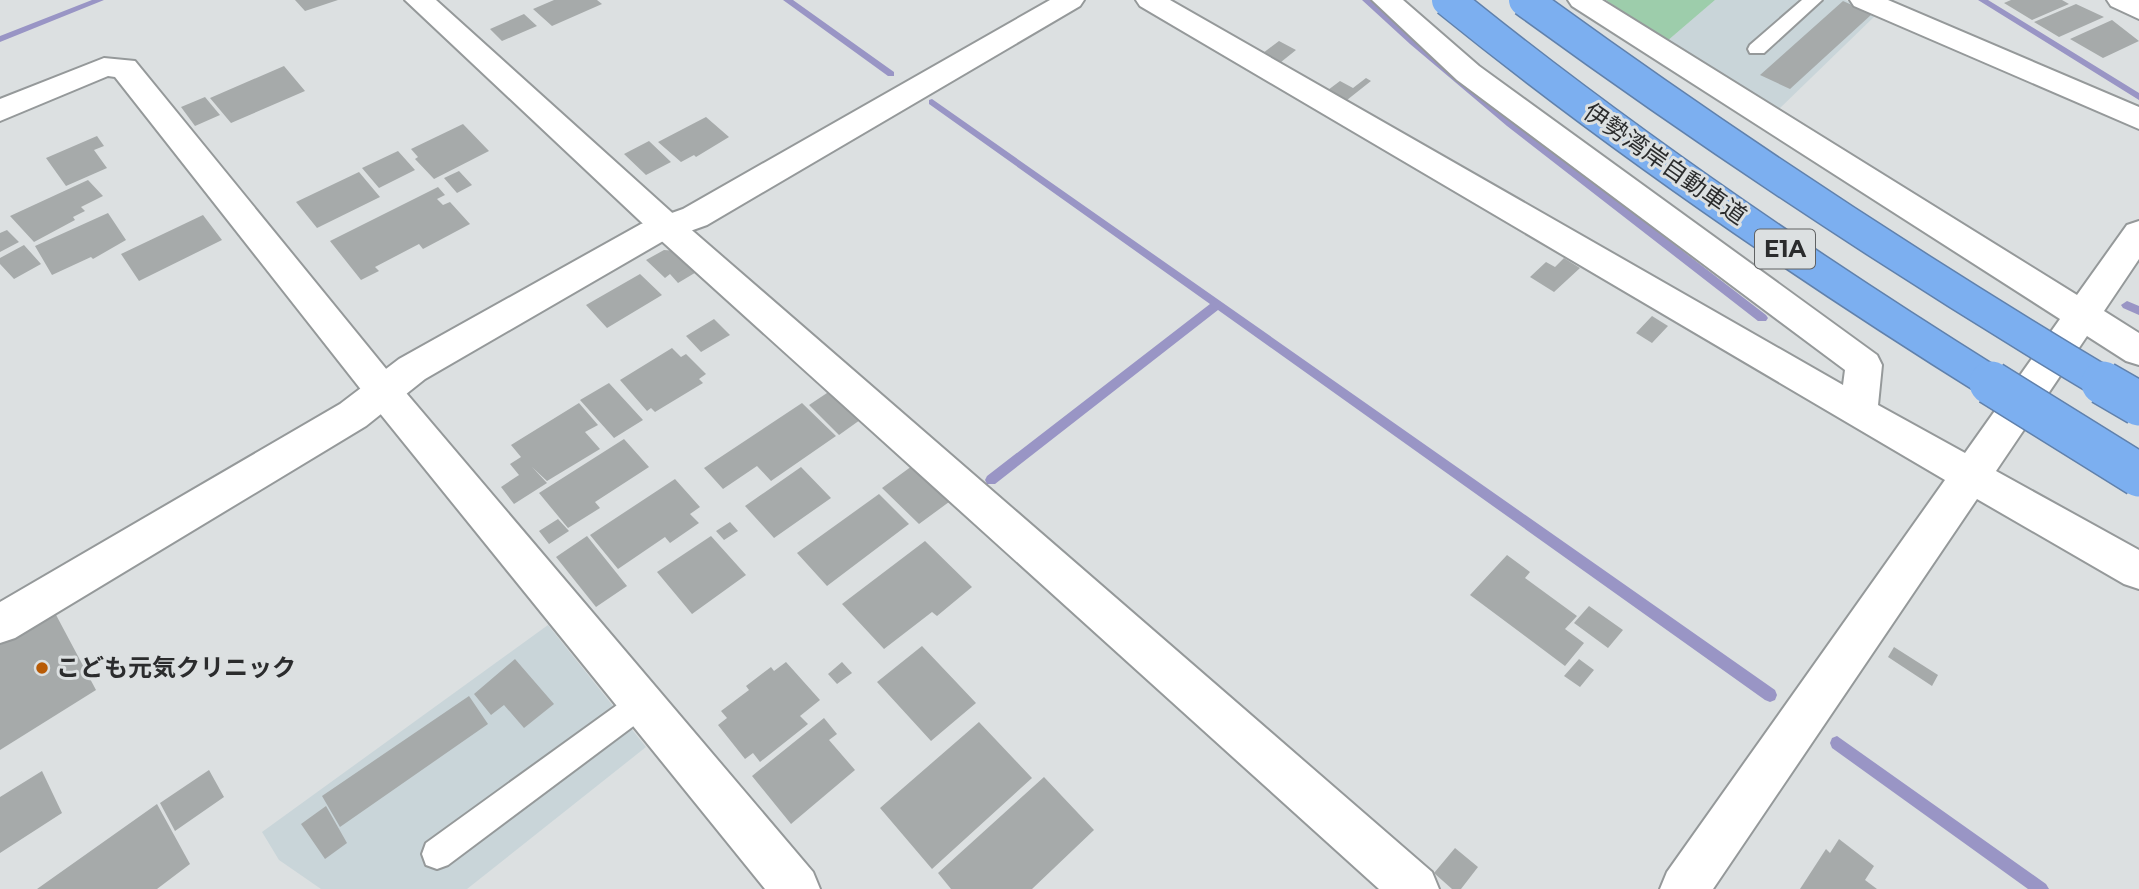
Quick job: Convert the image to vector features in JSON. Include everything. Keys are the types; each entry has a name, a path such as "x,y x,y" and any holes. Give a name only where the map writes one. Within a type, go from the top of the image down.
{"highway":[{"name":"伊勢湾岸自動車道","path":"1448,0 1551,84 1839,286 2139,475"},
{"name":"E1A","path":"1525,0 1781,180 2015,331 2139,404"}],"street":[{"path":"419,0 667,227 1415,889"},
{"path":"0,624 353,415 411,369 653,232 695,217 1070,0"},
{"path":"1150,0 1858,412 2139,571"},
{"path":"1386,0 1468,73 1864,365 1858,412"},
{"path":"1582,0 2080,317 2139,351"},
{"path":"1864,0 2139,119"},
{"path":"2121,0 2139,10"},
{"path":"0,111 104,67 124,68 383,391 796,889"},
{"path":"1684,889 2139,233"}],"lane":[{"path":"1757,49 1813,0"},
{"path":"437,854 641,704"}],"shaded area":[{"path":"1715,0 1845,0 1877,14 1774,114 1666,42"},
{"path":"548,625 646,747 467,889 321,889 279,860 262,832"}],"green space":[{"path":"1606,0 1715,0 1666,42"}],"building":[{"path":"295,0 338,0 305,11"},
{"path":"554,0 597,0 602,4 552,26 533,9"},
{"path":"2011,0 2062,0 2069,4 2032,20 2004,3"},
{"path":"1843,1 1872,14 1790,89 1760,75"},
{"path":"2076,4 2104,17 2059,37 2034,22"},
{"path":"524,14 537,26 502,41 490,29"},
{"path":"2112,20 2139,41 2103,58 2070,39"},
{"path":"1279,41 1296,50 1281,62 1263,53"},
{"path":"284,66 305,91 231,123 210,98"},
{"path":"1366,78 1371,81 1347,100 1328,90 1340,81 1353,88"},
{"path":"205,97 220,115 195,126 181,107"},
{"path":"706,117 729,137 696,157 694,155 681,162 658,142"},
{"path":"463,124 489,151 434,179 415,159 418,157 411,149"},
{"path":"97,136 104,146 94,150 107,168 66,186 46,158"},
{"path":"649,141 671,162 646,175 624,154"},
{"path":"398,151 415,170 379,188 362,168"},
{"path":"459,171 472,185 457,193 444,178"},
{"path":"359,172 380,197 317,228 296,202"},
{"path":"88,180 103,196 81,207 85,211 73,217 75,220 34,242 10,216"},
{"path":"438,187 445,195 437,199 443,205 450,202 470,224 423,249 419,244 375,267 379,271 361,280 330,241"},
{"path":"108,213 126,240 93,259 91,257 52,275 35,246"},
{"path":"203,215 222,240 139,281 121,254"},
{"path":"7,230 19,242 0,252 0,233"},
{"path":"24,245 41,264 14,279 0,264 0,258"},
{"path":"664,250 677,251 698,271 678,283 670,274 665,278 646,260"},
{"path":"1564,258 1580,268 1554,292 1530,277 1546,262 1555,267"},
{"path":"640,274 662,295 607,328 586,305"},
{"path":"1652,316 1668,326 1652,343 1636,333"},
{"path":"714,319 730,335 701,352 686,336"},
{"path":"672,348 681,357 686,354 706,374 699,379 703,383 655,412 651,408 647,411 620,380"},
{"path":"609,383 643,420 614,438 580,400"},
{"path":"830,391 860,420 839,435 809,405"},
{"path":"579,403 598,425 585,432 600,449 547,481 532,467 547,483 514,504 501,487 519,475 510,464 521,457 511,445"},
{"path":"802,403 836,436 771,481 757,466 723,489 704,468"},
{"path":"624,439 649,467 595,502 600,508 568,528 539,493"},
{"path":"912,466 949,502 919,524 882,488"},
{"path":"801,467 831,498 774,538 745,506"},
{"path":"675,479 700,507 690,514 699,523 670,543 665,537 618,569 590,535"},
{"path":"879,494 909,524 827,586 797,553"},
{"path":"558,519 569,531 549,544 539,531"},
{"path":"730,522 738,531 724,540 716,531"},
{"path":"587,536 627,586 596,607 556,557"},
{"path":"711,536 746,575 692,614 657,572"},
{"path":"925,541 972,587 937,616 932,612 884,649 842,604"},
{"path":"1507,555 1530,572 1525,578 1577,616 1565,629 1584,643 1565,666 1470,595"},
{"path":"1589,606 1623,630 1608,648 1574,623"},
{"name":"こども元気クリニック","path":"55,613 96,690 0,750 0,645"},
{"path":"922,646 976,703 931,741 877,682"},
{"path":"1894,647 1938,675 1932,686 1888,657"},
{"path":"515,659 554,704 524,728 504,705 491,715 474,694"},
{"path":"1579,659 1594,670 1580,687 1564,676"},
{"path":"786,662 820,700 800,716 808,724 760,762 753,753 745,759 718,725 727,718 721,711 749,690 746,686 771,667 774,671"},
{"path":"842,662 852,673 837,684 828,674"},
{"path":"469,696 488,724 340,827 322,796"},
{"path":"824,718 837,734 829,740 855,770 791,824 752,776"},
{"path":"979,722 1032,778 932,869 880,808"},
{"path":"209,770 224,797 175,831 160,803"},
{"path":"42,771 62,813 0,853 0,797"},
{"path":"1044,777 1094,830 1032,889 951,889 938,873"},
{"path":"157,804 190,864 157,889 37,889"},
{"path":"326,806 347,843 325,859 301,824"},
{"path":"1839,839 1874,866 1865,880 1877,889 1800,889 1826,849 1830,853"},
{"path":"1455,848 1478,867 1461,889 1452,889 1434,873"}],"waterway":[{"path":"0,39 100,0"},
{"path":"787,0 891,74"},
{"path":"1366,0 1511,124 1762,318"},
{"path":"1982,0 2139,97"},
{"path":"932,102 1218,304"},
{"path":"991,480 1218,304"},
{"path":"1218,304 1770,695"},
{"path":"2127,305 2139,311"},
{"path":"1837,743 2041,889"}],"place":[{"name":"こども元気クリニック","path":"42,668"}]}
